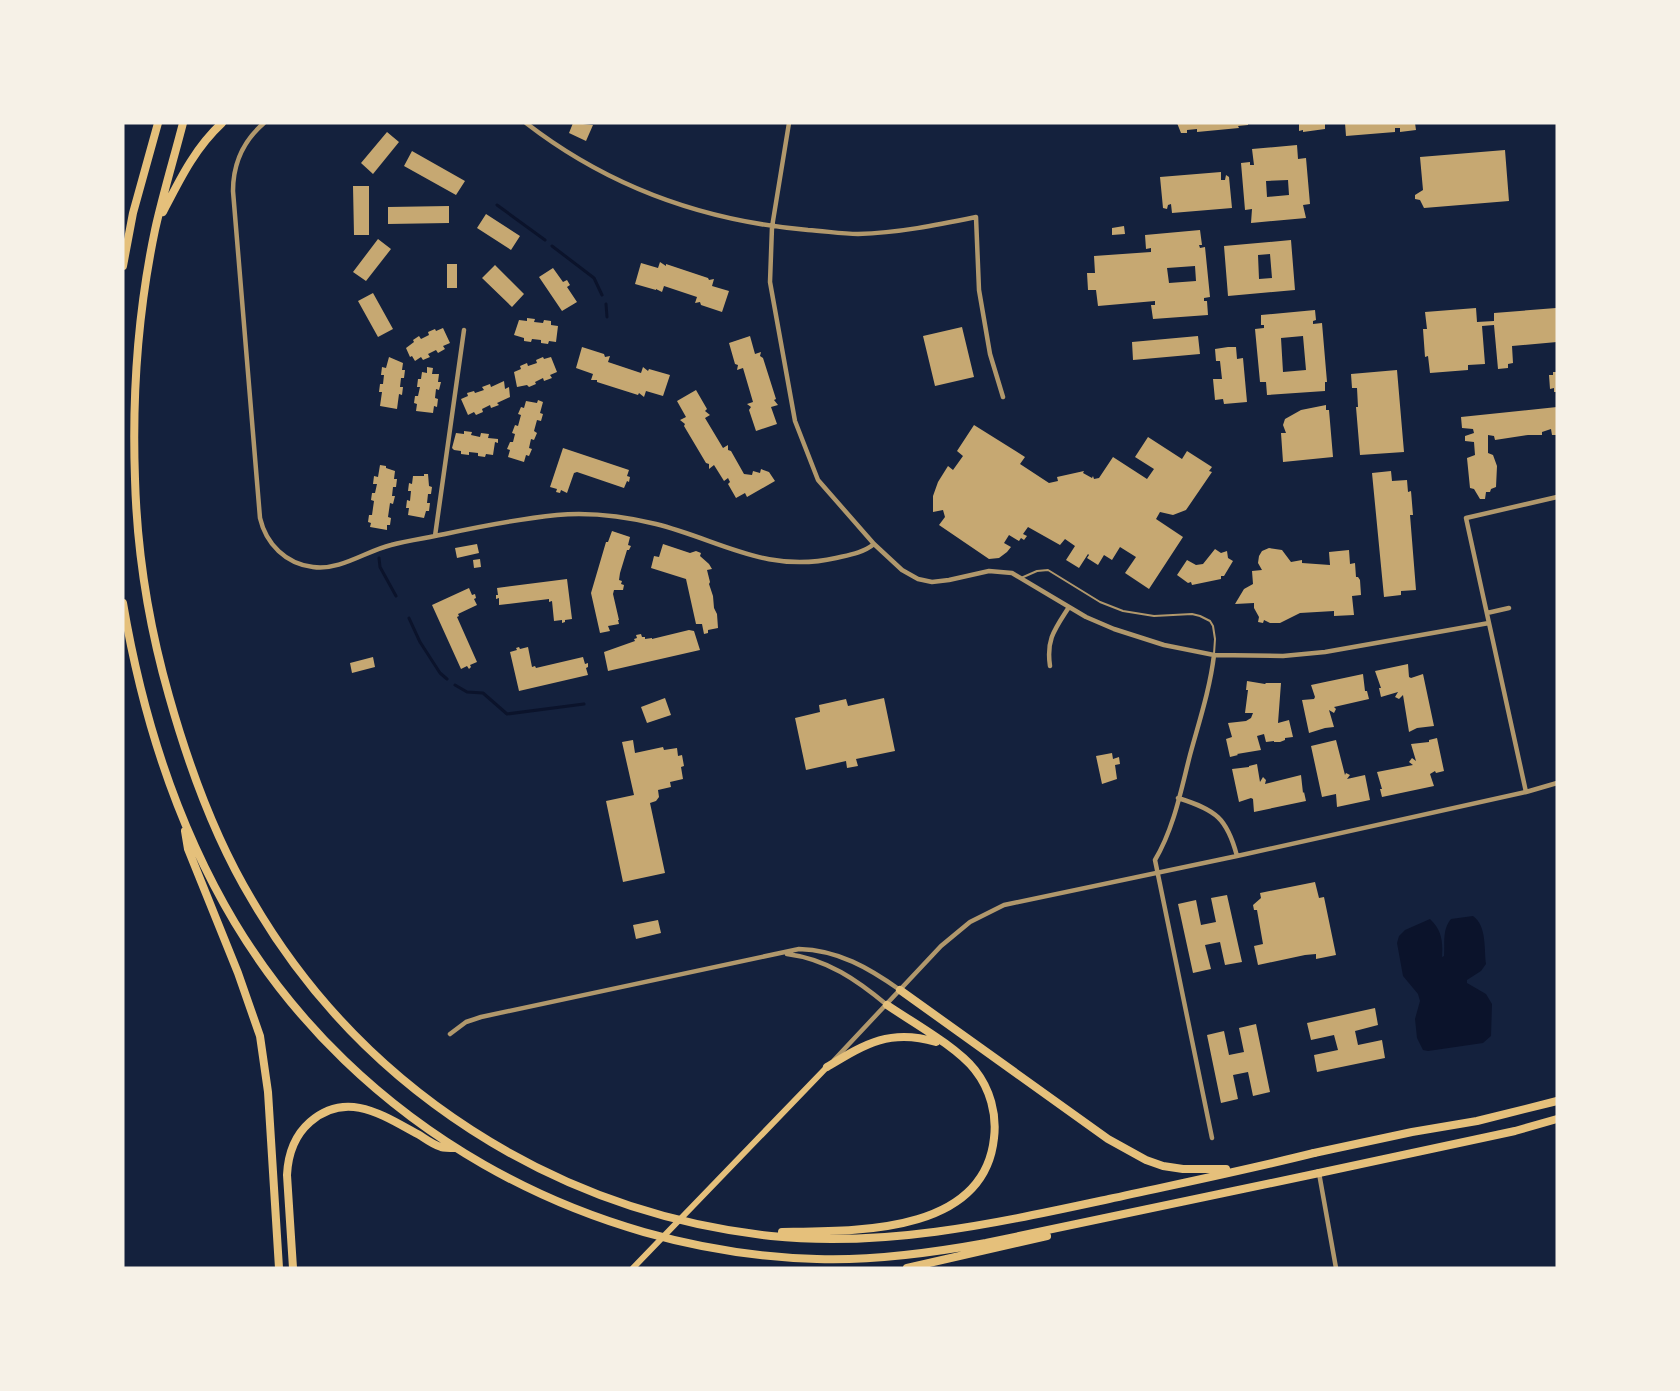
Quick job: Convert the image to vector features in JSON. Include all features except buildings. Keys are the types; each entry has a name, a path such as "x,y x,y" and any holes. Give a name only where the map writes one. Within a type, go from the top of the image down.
{"highway":[{"path":"123,266 133,213 158,123"},
{"path":"183,123 156,226 142,308 135,387 135,485 142,563 158,654 186,753 222,844 252,902 288,957 340,1020 392,1072 463,1125 514,1155 568,1182 613,1200 685,1221 748,1232 792,1238 839,1239 944,1232 1004,1222 1412,1132 1477,1121 1557,1101"},
{"path":"156,226 195,154 208,136 222,123"},
{"path":"123,603 145,705 164,768 182,816 208,874 263,966 315,1030 372,1085 408,1115 456,1149 522,1186 599,1219 659,1237 704,1247 765,1256 819,1259 901,1256 986,1243 1117,1216 1515,1131 1557,1119"},
{"path":"182,816 188,849 238,973 262,1045 268,1092 279,1268"},
{"path":"900,990 1108,1139 1146,1160 1163,1166 1183,1169 1215,1170 1274,1163"},
{"path":"748,1232 837,1231 902,1222 937,1213 964,1197 986,1170 993,1148 995,1128 993,1106 985,1084 975,1069 962,1057 887,1005"},
{"path":"827,1067 871,1042 891,1036 925,1039 945,1046"},
{"path":"292,1268 288,1161 295,1140 313,1120 336,1108 363,1108 378,1113 440,1147 456,1149"},
{"path":"907,1268 1023,1243 1117,1216"}],"main road":[{"path":"633,1268 827,1067"}],"street":[{"path":"264,123 242,151 236,167 233,191 260,518 271,543 285,556 298,563 317,567 333,566 390,545 498,522 582,514 612,516 657,524 738,552 776,561 827,560 867,549 874,544"},
{"path":"526,123 582,162 654,197 718,217 772,227 857,234 911,230 976,218 979,290 990,354 1002,397"},
{"path":"789,123 772,227 770,282 795,421 818,480 874,544 902,570 918,579 941,582 977,572 1001,571 1021,578 1086,617 1138,638 1214,656 1283,656 1325,652 1489,623"},
{"path":"435,536 464,330"},
{"path":"1526,792 1466,518 1557,497"},
{"path":"1050,666 1049,644 1052,633 1069,608"},
{"path":"1487,613 1509,608"},
{"path":"1212,1138 1155,860 1165,842 1178,798 1211,681 1214,656"},
{"path":"827,1067 941,946 970,922 1004,905 1237,856 1526,792 1557,783"},
{"path":"1178,798 1198,805 1217,816 1228,829 1237,856"},
{"path":"450,1034 466,1022 481,1017 799,949 829,953 856,962 900,990"},
{"path":"784,954 812,958 842,972 887,1005"},
{"path":"1319,1173 1336,1268"}],"lane":[{"path":"1021,578 1036,571 1048,570 1100,602 1123,611 1154,616 1200,615 1210,621 1213,626 1214,656"}],"water":[{"path":"1473,916 1483,932 1486,964 1481,971 1467,980 1467,983 1486,994 1492,1004 1491,1036 1483,1043 1423,1050 1417,1038 1415,1019 1420,1001 1418,994 1403,976 1397,943 1399,936 1405,930 1430,919 1441,936 1442,957 1444,956 1445,932 1451,919"}],"waterway":[{"path":"497,205 545,240"},
{"path":"552,246 594,278 602,295"},
{"path":"606,304 607,317"},
{"path":"379,558 380,567 396,596"},
{"path":"409,618 420,642 440,673 447,679"},
{"path":"455,685 467,692 483,693 507,714 584,704"}]}
